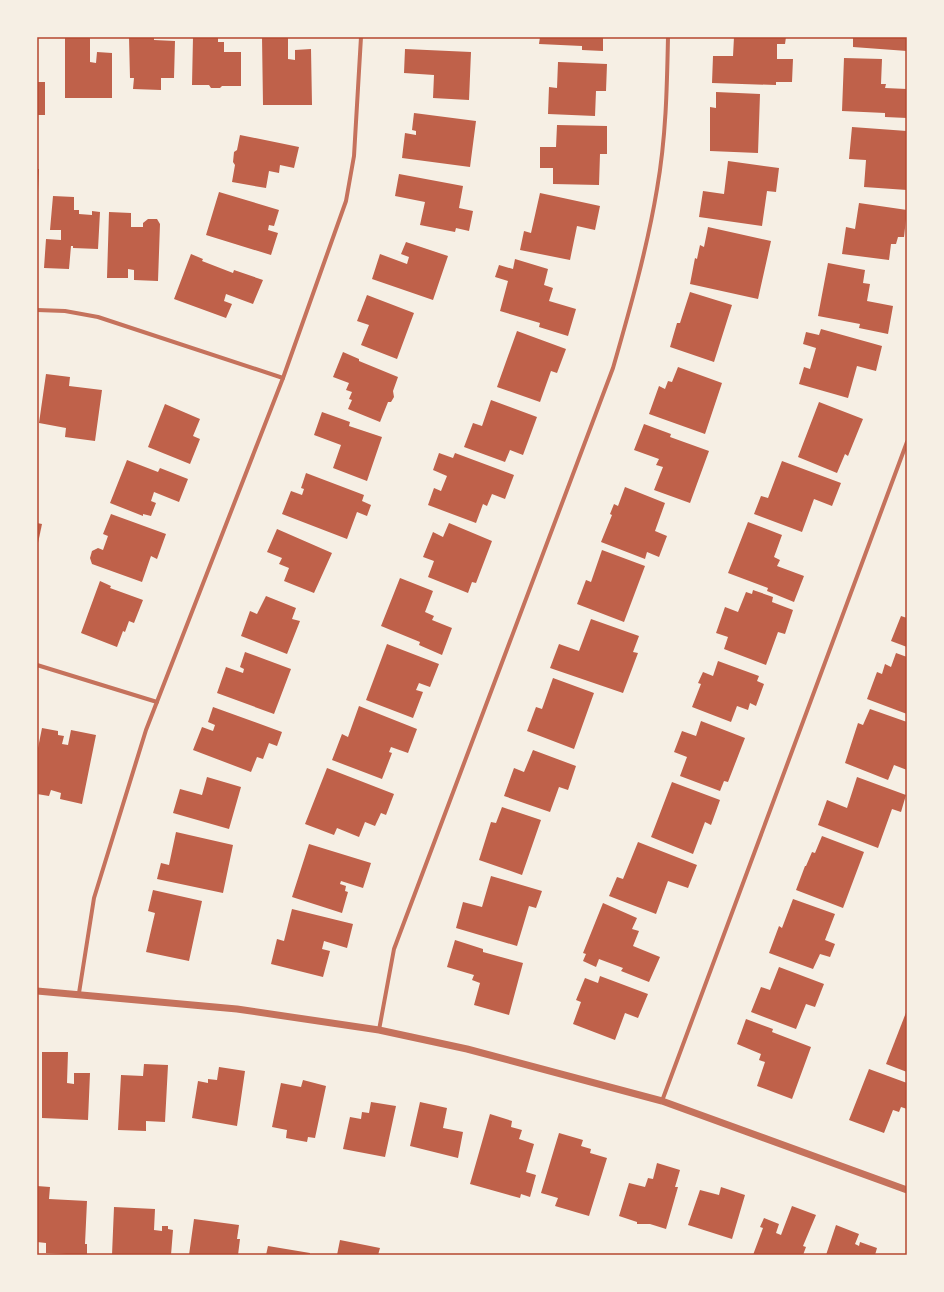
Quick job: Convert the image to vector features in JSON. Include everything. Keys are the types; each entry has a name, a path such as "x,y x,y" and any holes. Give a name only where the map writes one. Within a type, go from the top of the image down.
{"street":[{"path":"79,993 94,898 146,730 284,378 346,201 354,156 361,37"},
{"path":"379,1030 394,949 613,368 637,284 658,188 666,118 668,37"},
{"path":"37,310 65,311 98,317 284,378"},
{"path":"662,1101 907,442"},
{"path":"37,665 157,702"},
{"path":"37,991 79,993 237,1009 379,1030 467,1049 662,1101 907,1190"}],"building":[{"path":"65,37 90,37 90,62 96,63 97,52 112,53 112,98 65,98"},
{"path":"129,37 154,37 154,40 175,41 174,78 161,78 161,90 133,89 134,78 130,78"},
{"path":"193,37 218,37 218,42 224,42 224,52 241,52 241,86 222,86 220,88 211,88 209,85 192,85"},
{"path":"262,37 288,37 288,59 295,60 295,50 311,49 312,105 263,105"},
{"path":"540,37 603,37 603,51 582,50 582,46 539,44"},
{"path":"734,37 786,37 785,44 777,44 777,59 793,59 792,82 776,82 776,85 712,83 713,56 733,56"},
{"path":"853,37 907,37 907,51 853,47"},
{"path":"405,49 471,52 469,100 433,98 434,75 404,73"},
{"path":"844,58 882,59 881,84 886,84 885,88 907,89 907,118 885,117 885,113 842,111"},
{"path":"558,62 607,64 606,91 596,91 595,116 548,114 549,87 557,88"},
{"path":"37,82 45,82 45,115 37,115"},
{"path":"716,92 760,94 758,153 710,151 710,107 716,108"},
{"path":"414,113 476,121 470,167 402,158 405,133 416,135 416,131 412,130"},
{"path":"557,125 607,126 607,154 600,154 599,185 553,184 553,168 540,168 540,147 556,147"},
{"path":"852,127 907,131 907,190 864,187 866,160 849,159"},
{"path":"240,135 299,147 294,168 280,165 279,173 269,171 266,188 232,182 235,165 233,162 234,152 237,150"},
{"path":"728,161 779,168 776,192 767,191 762,226 699,217 703,191 724,194"},
{"path":"37,169 39,169 38,192 37,192"},
{"path":"399,174 463,186 459,208 473,211 469,231 456,228 455,232 420,225 425,202 395,196"},
{"path":"219,192 279,210 274,226 269,225 268,230 278,233 271,255 206,235"},
{"path":"540,193 600,206 595,230 577,226 570,260 520,250 524,231 531,233"},
{"path":"53,196 74,197 74,210 79,210 79,214 92,215 92,211 100,212 98,249 73,248 73,246 71,246 69,269 44,268 46,239 61,240 61,230 50,230"},
{"path":"859,203 907,210 904,237 898,237 896,244 891,244 889,260 842,254 846,227 855,229"},
{"path":"109,212 131,213 131,227 143,227 143,223 148,219 157,219 160,224 158,281 134,280 134,270 128,269 128,278 107,278"},
{"path":"708,227 771,241 758,299 690,284 695,258 697,259 700,245 704,247"},
{"path":"406,242 448,256 433,300 372,279 380,254 407,264 409,257 401,254"},
{"path":"191,254 203,259 202,261 233,273 234,270 263,280 253,304 226,294 224,301 232,304 226,318 174,299"},
{"path":"515,259 548,269 544,285 553,288 549,301 576,309 568,336 539,327 540,323 500,311 508,281 495,277 499,265 513,269"},
{"path":"828,263 865,270 863,283 870,284 867,301 893,306 888,334 859,328 860,324 818,316"},
{"path":"690,292 732,305 714,362 670,347 677,323 680,323"},
{"path":"367,295 414,313 397,359 361,345 369,325 357,321"},
{"path":"821,329 882,346 876,371 857,366 848,398 799,384 804,367 810,369 816,348 803,344 806,332 819,335"},
{"path":"517,331 566,349 557,373 551,371 540,402 497,387"},
{"path":"343,352 359,359 359,361 398,377 393,391 394,397 391,402 388,402 380,422 348,409 352,400 349,399 352,392 346,390 349,383 333,377"},
{"path":"678,367 722,383 705,434 649,414 659,386 665,389 668,381 672,382"},
{"path":"46,374 70,377 69,386 102,390 95,441 65,437 66,428 39,423"},
{"path":"491,400 537,417 523,455 510,450 505,462 464,447 473,423 482,426"},
{"path":"819,402 863,419 848,456 845,454 837,473 798,457"},
{"path":"165,404 200,419 193,436 200,439 190,464 148,447"},
{"path":"322,412 350,422 349,426 382,437 367,481 333,468 341,445 314,435"},
{"path":"644,424 671,434 670,437 709,451 690,503 654,490 663,467 656,465 659,459 634,450"},
{"path":"439,453 453,458 455,453 514,475 505,499 492,494 487,506 483,504 476,523 428,505 434,488 441,491 447,476 433,470"},
{"path":"127,460 158,472 160,468 188,479 179,502 154,492 151,501 156,503 151,516 143,514 143,516 110,503"},
{"path":"782,461 841,483 832,506 814,499 802,532 754,514 761,496 768,498"},
{"path":"306,473 364,495 362,501 371,505 367,516 357,512 347,539 282,514 291,491 302,495 304,489 301,488"},
{"path":"625,487 665,503 655,531 667,536 659,557 647,552 645,559 601,542 612,515 610,514 614,504 618,506"},
{"path":"111,514 166,534 157,559 151,556 142,582 92,564 90,558 92,551 98,548 103,550 108,536 103,534"},
{"path":"748,522 782,535 774,557 780,560 777,566 804,576 794,602 767,591 768,588 728,573"},
{"path":"37,523 42,524 38,543 37,543"},
{"path":"449,523 492,541 476,583 472,582 468,593 428,577 434,561 423,557 433,532 443,537"},
{"path":"277,529 332,553 314,593 284,581 289,568 279,564 282,558 267,552"},
{"path":"602,550 645,566 624,622 577,604 586,580 591,582"},
{"path":"400,578 433,591 425,612 434,616 432,620 452,628 442,655 419,645 420,642 381,626"},
{"path":"100,581 111,586 110,588 143,600 134,623 129,621 125,632 123,631 117,647 81,633"},
{"path":"753,590 773,597 772,602 793,610 785,634 778,632 766,665 724,649 728,637 716,633 725,607 738,612 746,592 752,594"},
{"path":"266,596 296,608 292,619 300,621 287,654 241,636 250,611 257,614"},
{"path":"901,616 907,618 907,647 891,641"},
{"path":"591,619 639,636 633,652 638,653 623,693 550,668 559,644 579,651"},
{"path":"387,644 439,664 430,687 419,683 416,690 423,692 413,718 366,700"},
{"path":"245,652 291,669 274,714 217,693 226,667 243,673 244,669 240,667"},
{"path":"896,653 907,657 907,714 867,699 877,672 882,674 885,664 891,667"},
{"path":"718,661 759,676 757,681 764,684 756,706 750,703 748,710 737,706 731,722 692,707 701,684 698,683 703,672 713,676"},
{"path":"553,678 594,693 574,749 527,731 536,707 542,709"},
{"path":"359,706 417,729 408,753 391,747 389,752 392,753 382,779 332,760 342,734 348,737"},
{"path":"213,707 282,732 277,746 269,743 263,759 257,757 251,772 193,750 202,727 213,731 215,725 208,722"},
{"path":"870,709 907,722 907,770 894,765 888,780 845,763 858,723 863,725"},
{"path":"701,721 745,738 728,782 724,781 720,791 680,776 687,757 674,752 682,731 696,736"},
{"path":"42,728 58,731 58,735 64,736 62,744 68,745 71,730 96,735 82,804 60,799 61,793 51,790 49,796 37,794 37,753"},
{"path":"533,750 576,766 568,790 559,787 550,812 504,796 514,768 524,772"},
{"path":"327,768 394,794 386,815 381,813 375,826 365,822 359,837 337,828 334,835 305,824"},
{"path":"207,777 241,787 229,829 173,813 180,789 202,795"},
{"path":"857,777 906,795 901,812 892,809 878,848 818,825 827,800 847,808"},
{"path":"672,782 720,800 711,825 705,822 693,854 651,837"},
{"path":"502,807 541,820 522,875 479,860 491,822 496,823"},
{"path":"176,832 233,845 223,893 157,879 161,863 169,865"},
{"path":"822,836 864,852 843,908 796,890 805,866 812,852 815,853"},
{"path":"638,842 697,865 688,888 668,881 656,914 609,896 617,877 623,879"},
{"path":"309,844 371,863 363,888 341,881 340,884 346,886 345,891 348,892 342,913 292,897"},
{"path":"491,876 542,891 536,908 529,906 517,946 456,928 463,902 482,907"},
{"path":"153,890 202,901 189,961 146,952 155,913 148,911"},
{"path":"793,899 835,914 825,940 835,944 830,957 820,954 813,969 769,953 779,926 782,928"},
{"path":"603,903 637,918 632,929 639,931 633,946 660,957 649,982 621,971 623,968 599,959 596,967 583,961 586,954 583,953"},
{"path":"292,909 353,924 347,948 324,941 322,949 330,951 323,977 271,964 277,939 284,941"},
{"path":"455,940 483,949 483,952 523,963 509,1015 474,1005 480,983 472,980 474,975 447,967"},
{"path":"779,967 824,984 815,1007 806,1004 796,1029 751,1012 761,987 770,990"},
{"path":"600,976 648,994 638,1018 625,1013 615,1040 573,1024 581,1002 576,1000 585,978 598,983"},
{"path":"907,1010 907,1072 886,1064"},
{"path":"746,1019 773,1029 772,1032 811,1047 792,1099 757,1086 765,1062 759,1060 761,1054 737,1044"},
{"path":"42,1052 68,1052 67,1083 74,1084 74,1073 90,1073 88,1120 42,1118"},
{"path":"144,1064 168,1065 165,1122 146,1121 146,1131 118,1130 121,1075 143,1076"},
{"path":"219,1067 245,1071 237,1126 192,1118 198,1081 208,1083 208,1079 217,1080"},
{"path":"869,1069 907,1083 907,1109 901,1107 899,1112 893,1110 884,1133 849,1120"},
{"path":"303,1080 326,1086 315,1138 308,1137 307,1142 286,1138 287,1130 272,1127 281,1083 301,1087"},
{"path":"371,1102 396,1106 385,1157 343,1149 350,1117 361,1119 362,1112 369,1113"},
{"path":"420,1102 447,1108 443,1128 463,1132 458,1158 410,1146"},
{"path":"490,1114 512,1121 511,1127 522,1130 519,1139 534,1144 526,1172 536,1175 530,1197 521,1194 520,1198 470,1184"},
{"path":"559,1133 583,1140 581,1146 591,1149 590,1153 607,1158 589,1216 555,1206 558,1198 541,1193"},
{"path":"657,1163 680,1170 675,1187 678,1187 666,1229 650,1224 637,1224 637,1222 619,1216 629,1183 645,1187 648,1178 653,1179"},
{"path":"37,1186 50,1187 49,1199 87,1201 85,1244 87,1244 87,1255 46,1253 46,1243 37,1242"},
{"path":"721,1187 745,1195 732,1239 688,1225 700,1190 719,1195"},
{"path":"792,1206 816,1215 803,1246 806,1247 803,1255 753,1255 763,1228 760,1227 764,1218 779,1224 776,1233 781,1235"},
{"path":"114,1207 155,1209 154,1230 162,1231 162,1226 168,1226 168,1229 173,1230 171,1255 112,1255"},
{"path":"194,1219 239,1225 237,1239 240,1239 238,1255 189,1255"},
{"path":"836,1225 859,1234 855,1244 859,1246 860,1242 877,1248 875,1255 826,1255"},
{"path":"340,1240 380,1248 378,1255 337,1255"},
{"path":"268,1246 310,1253 310,1255 266,1255"}]}
